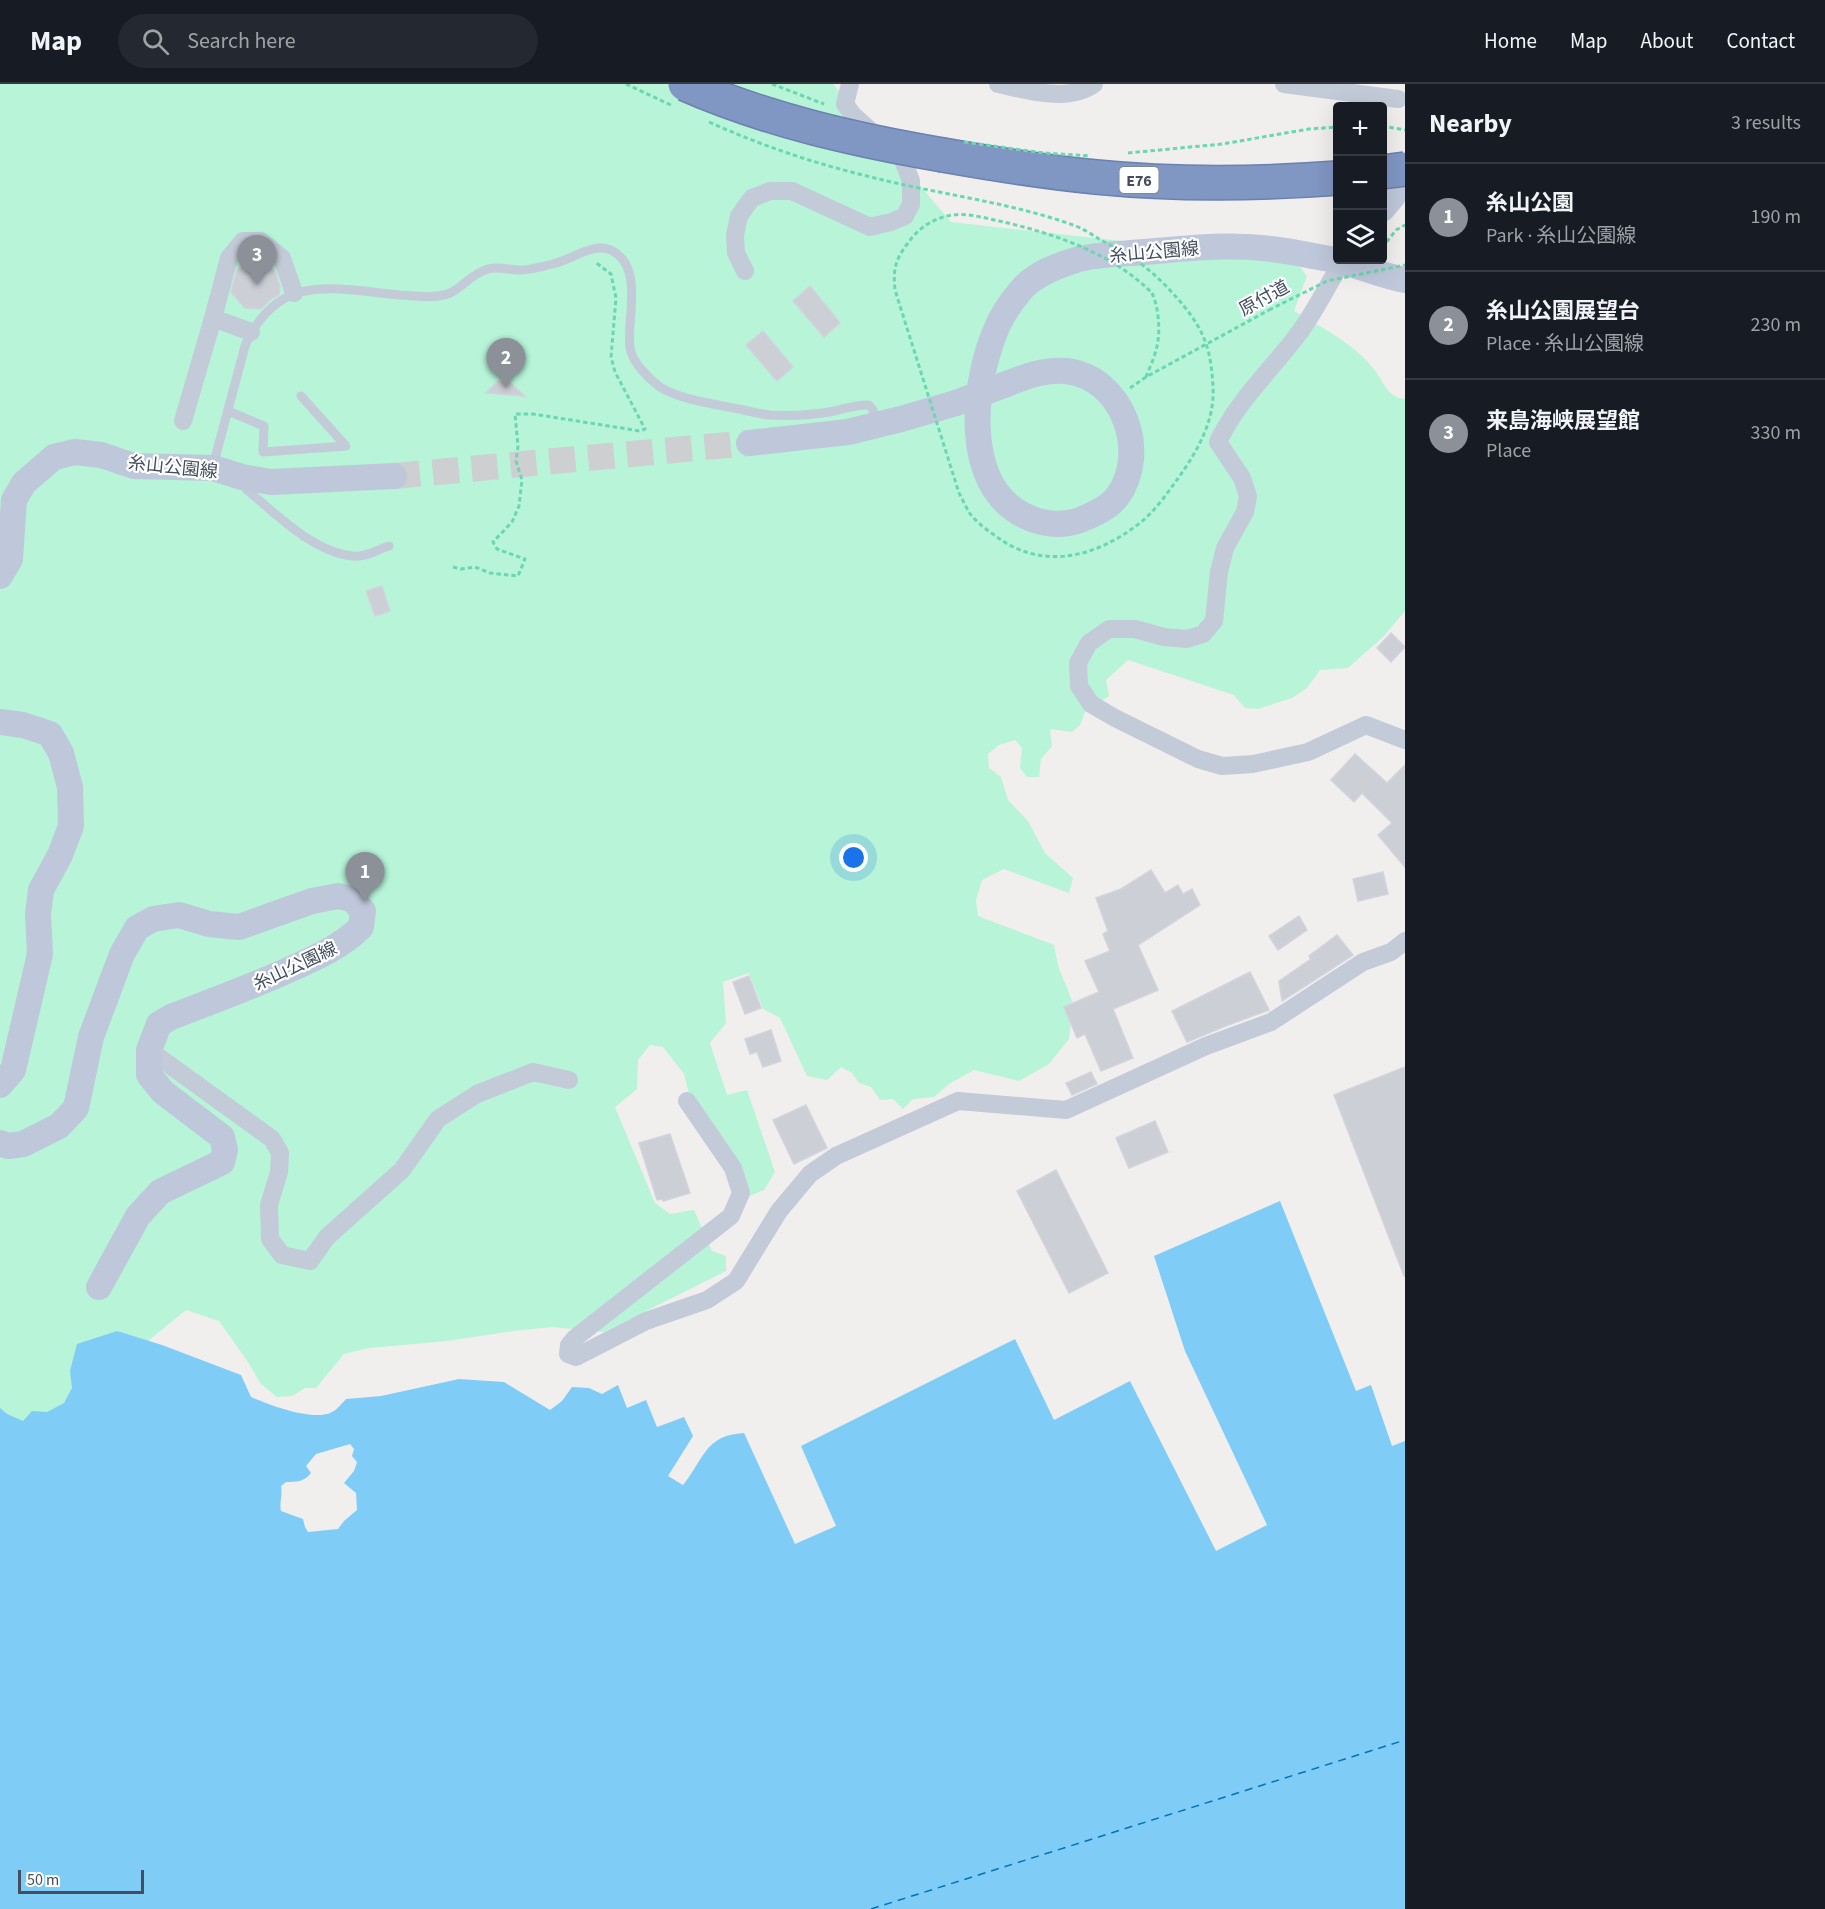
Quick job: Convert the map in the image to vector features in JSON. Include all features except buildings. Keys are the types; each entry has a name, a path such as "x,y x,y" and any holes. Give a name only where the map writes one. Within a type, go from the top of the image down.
{"highway":[{"name":"E76","path":"685,84 756,111 869,142 1038,171 1158,181 1285,182 1333,178"},
{"name":"E76","path":"730,84 806,114 943,155"},
{"path":"1387,171 1405,169"}],"main road":[{"path":"1387,204 1405,169"},
{"name":"糸山公園線","path":"750,443 848,432 956,403 980,393 1004,384 1034,374 1065,371 1074,373 1099,385 1114,399 1124,415 1130,436 1132,459 1126,480 1116,499 1096,513 1077,521 1056,524 1036,521 1013,510 997,494 985,472 979,449 979,403 980,393 985,359 995,329 1022,289 1040,274 1079,258 1204,247 1260,248 1333,259"},
{"name":"糸山公園線","path":"1354,264 1405,280"},
{"name":"糸山公園線","path":"0,576 10,559 14,500 24,483 54,457 75,452 101,456 134,466 213,468 242,477 271,482 394,476"},
{"path":"0,722 22,725 50,734 61,753 70,787 71,826 60,855 40,890 38,914 40,954 13,1070 0,1085"},
{"name":"糸山公園線","path":"0,1143 8,1146 23,1144 59,1126 75,1108 91,1036 122,954 137,928 153,919 179,915 209,924 239,927 312,901 338,896 352,899 363,911 361,927 347,941 306,963 248,989 171,1017 159,1024 150,1050 149,1075 163,1092 222,1137 225,1150 222,1162 160,1192 138,1216 99,1287"}],"street":[{"path":"745,271 736,253 735,235 739,216 752,198 770,191 792,191 870,227 905,216 911,204 910,181 903,160 853,115 846,104 850,84"},
{"path":"998,84 1062,94 1088,88 1094,84"},
{"path":"1284,84 1398,99"},
{"path":"183,421 229,258 243,241 261,241 282,258 294,293"},
{"path":"1341,264 1298,334 1236,413 1218,442 1242,478 1248,496 1245,512 1225,548 1219,572 1214,621 1203,634 1187,639 1164,637 1135,629 1109,629 1089,643 1078,663 1079,686 1091,704 1115,718 1198,759 1222,766 1253,764 1308,752 1366,725 1405,740"},
{"path":"213,318 251,332"},
{"path":"687,1101 733,1168 741,1193 731,1216 575,1338 569,1344 568,1354 576,1357 646,1321 707,1300 736,1281 779,1211 810,1174 836,1156 958,1101 1066,1110 1206,1046 1271,1022 1363,962 1390,952 1405,941"},
{"path":"150,1050 272,1139 280,1153 279,1172 269,1205 270,1239 282,1255 310,1260 327,1238 402,1170 438,1119 477,1094 533,1072 569,1080"}],"lane":[{"path":"213,468 245,346 251,332 274,305 294,293 320,288 423,297 450,293 471,277 490,268 523,270 556,263 596,248 610,249 620,256 628,271 632,291 630,349 649,377 662,388 695,400 769,415 829,412 858,405 869,405 873,410 877,425"},
{"path":"228,411 264,426 263,452 346,446 301,396"},
{"path":"242,477 246,489 287,523 324,548 355,557 389,546"}],"path":[{"path":"1123,154 1222,144 1309,129 1333,127"},
{"path":"1387,127 1405,130"},
{"name":"原付道","path":"1003,204 1076,226 1138,261 1170,291 1190,314 1202,334 1212,364 1214,393 1206,431 1188,464 1143,521 1108,544 1072,556 1034,555 1000,540 970,514 959,493 895,290 894,274 897,258 909,240 924,225 953,215 976,216 1021,226 1075,244 1139,279 1152,293 1158,315 1157,349 1146,377 1269,310 1327,280 1405,265"},
{"path":"1387,242 1396,230 1405,225"},
{"path":"453,567 460,569 475,567 490,573 518,576 525,559 497,549 493,542 512,522 519,506 522,480 516,461 518,446 515,414 533,414 640,431 645,429 615,372 611,357 616,298 611,274 583,253"}],"green space":[{"path":"0,84 833,84 951,222 1258,256 1300,267 1307,276 1294,311 1356,351 1373,368 1389,392 1405,399 1405,611 1383,637 1348,668 1320,670 1307,688 1292,698 1258,709 1245,708 1234,695 1128,660 1106,680 1109,696 1085,712 1080,725 1072,732 1050,729 1052,746 1041,759 1039,777 1027,777 1020,768 1022,748 1015,740 999,745 988,754 989,768 1001,777 1008,800 1028,821 1045,853 1073,878 1069,893 1004,869 982,880 976,900 978,916 1054,945 1058,966 1073,1003 1069,1039 1049,1064 1019,1081 974,1070 949,1084 934,1097 913,1099 903,1109 893,1099 880,1100 871,1087 859,1083 852,1073 841,1067 827,1080 807,1076 780,1018 763,1009 749,973 723,982 726,1023 710,1043 727,1095 747,1090 775,1172 764,1190 745,1198 690,1098 684,1074 663,1047 650,1045 638,1060 637,1089 615,1107 655,1203 670,1214 694,1210 712,1251 726,1256 726,1271 604,1332 552,1327 447,1341 369,1348 344,1354 316,1388 305,1388 292,1396 277,1397 261,1384 219,1321 186,1310 99,1381 0,1443"}],"water":[{"path":"1280,1201 1356,1391 1371,1385 1392,1446 1405,1441 1405,1909 0,1909 0,1408 23,1421 32,1411 47,1412 64,1403 72,1388 70,1371 77,1344 117,1331 162,1345 241,1375 251,1397 292,1411 314,1415 332,1412 346,1399 381,1396 459,1379 504,1382 550,1410 562,1401 572,1387 589,1388 602,1394 618,1385 627,1408 646,1400 657,1427 684,1417 693,1436 668,1476 683,1485 713,1443 721,1438 744,1433 795,1544 836,1526 801,1446 1015,1339 1054,1420 1130,1381 1216,1551 1267,1525 1185,1351 1154,1256","holes":["350,1444 354,1449 352,1456 357,1462 354,1471 344,1483 356,1493 357,1510 338,1529 308,1532 303,1519 281,1511 281,1486 286,1482 306,1478 311,1473 306,1466 316,1454"]}],"ferry route":[{"path":"871,1909 1405,1740"}],"tunnel":[{"path":"394,476 749,443"}],"place":[{"name":"来島海峡展望館","path":"257,285"},
{"name":"糸山公園展望台","path":"506,388"},
{"name":"糸山公園","path":"365,902"}]}
